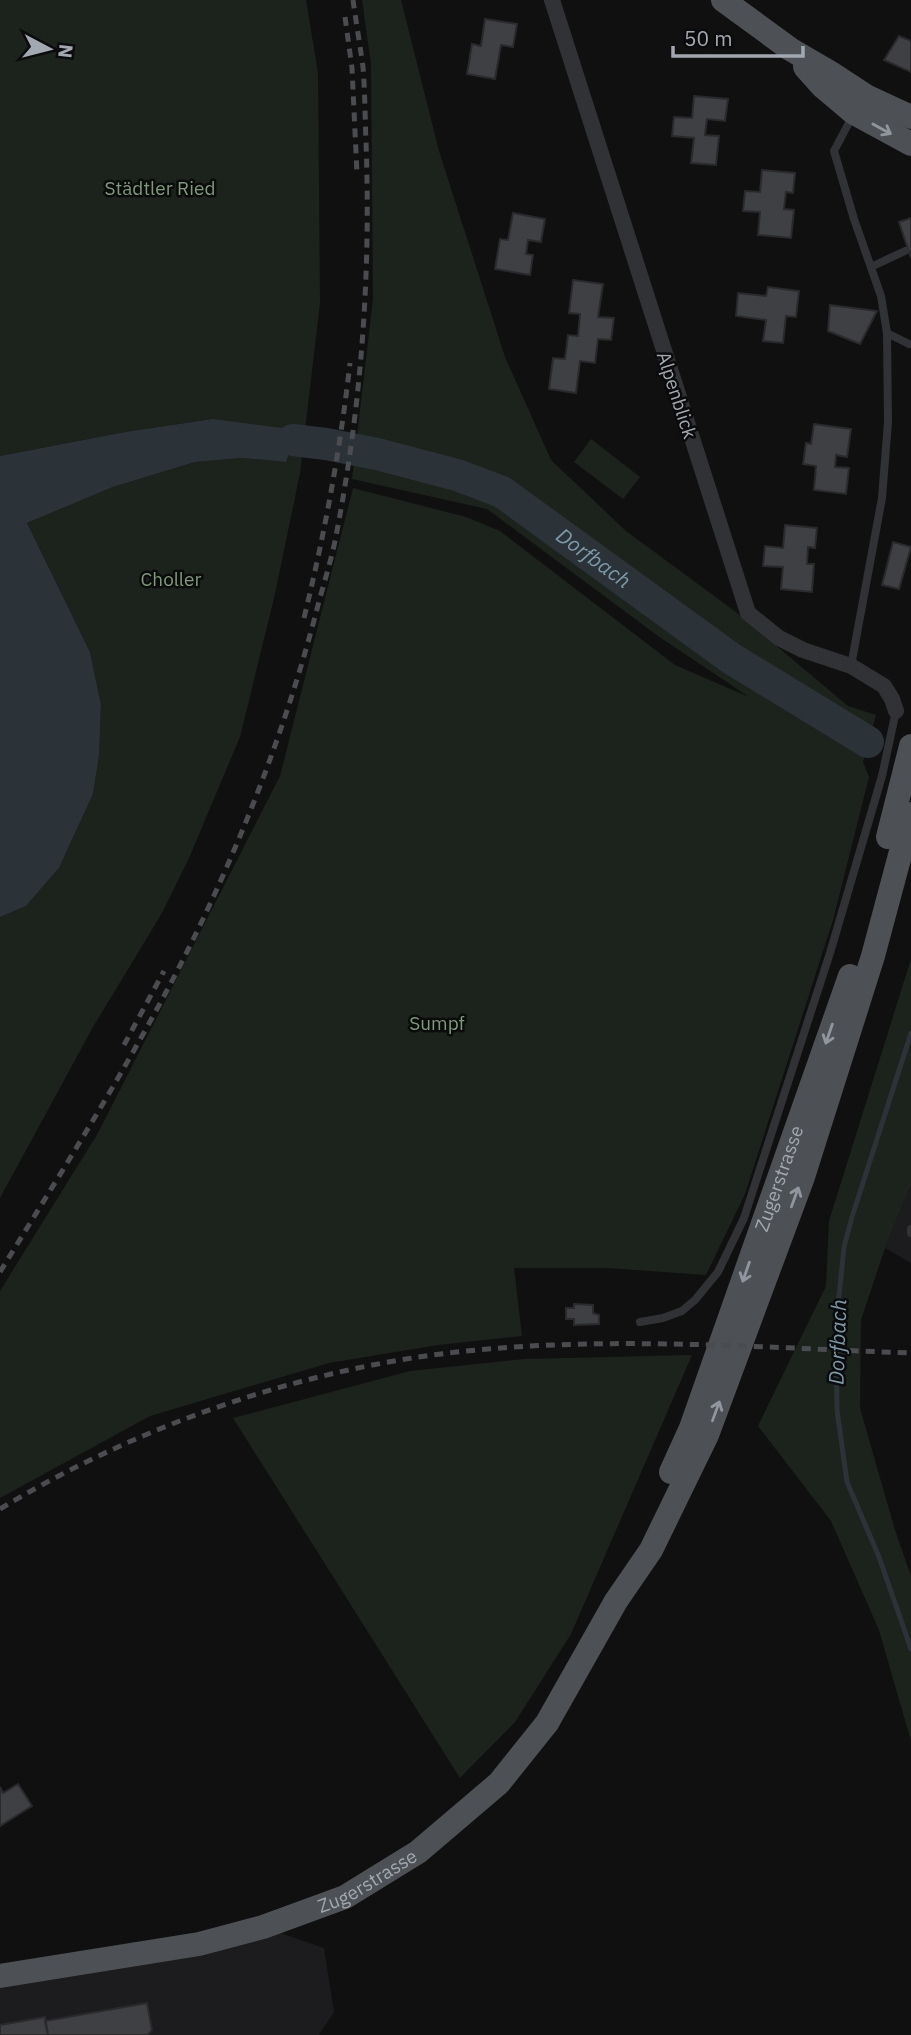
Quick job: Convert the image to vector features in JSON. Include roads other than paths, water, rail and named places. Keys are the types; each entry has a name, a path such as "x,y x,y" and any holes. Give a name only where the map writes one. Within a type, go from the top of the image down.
{"main road":[{"path":"723,0 790,49 822,86 860,105 911,144"},
{"path":"860,105 911,117"},
{"name":"Zugerstrasse","path":"616,1601 691,1428 858,953 911,746"},
{"name":"Zugerstrasse","path":"0,1976 198,1944 263,1927 345,1897 418,1852 499,1783 547,1723 616,1601 651,1550 706,1435 803,1177 873,957 911,814"}],"street":[{"name":"Alpenblick","path":"552,0 733,556 748,613 779,638 803,650 851,666 884,686 896,711"}],"lane":[{"path":"851,666 882,498 888,422 887,333 881,296 834,151 860,105"},
{"path":"871,267 905,251"},
{"path":"887,333 909,344"},
{"name":"Zugerstrasse","path":"640,1322 682,1311 695,1300 718,1272 744,1219 830,953 881,776 896,711"}],"waterway":[{"name":"Dorfbach","path":"293,440 377,454 457,475 502,492 732,659 868,742"},
{"name":"Dorfbach","path":"911,1033 844,1247 836,1326 837,1410 847,1482 879,1557 911,1649"}],"railway":[{"path":"0,1272 132,1054 181,964 237,844 267,769 305,653 335,541 352,442 362,343 367,242 366,142 363,67 353,0"},
{"path":"345,17 352,68 357,174"},
{"path":"304,618 331,491 350,363"},
{"path":"124,1045 164,971"},
{"path":"0,1509 56,1477 173,1423 297,1383 424,1356 488,1349 594,1344 911,1353"}],"park label":[{"name":"Städtler Ried","path":"160,188"},
{"name":"Choller","path":"171,579"},
{"name":"Sumpf","path":"437,1023"}]}
